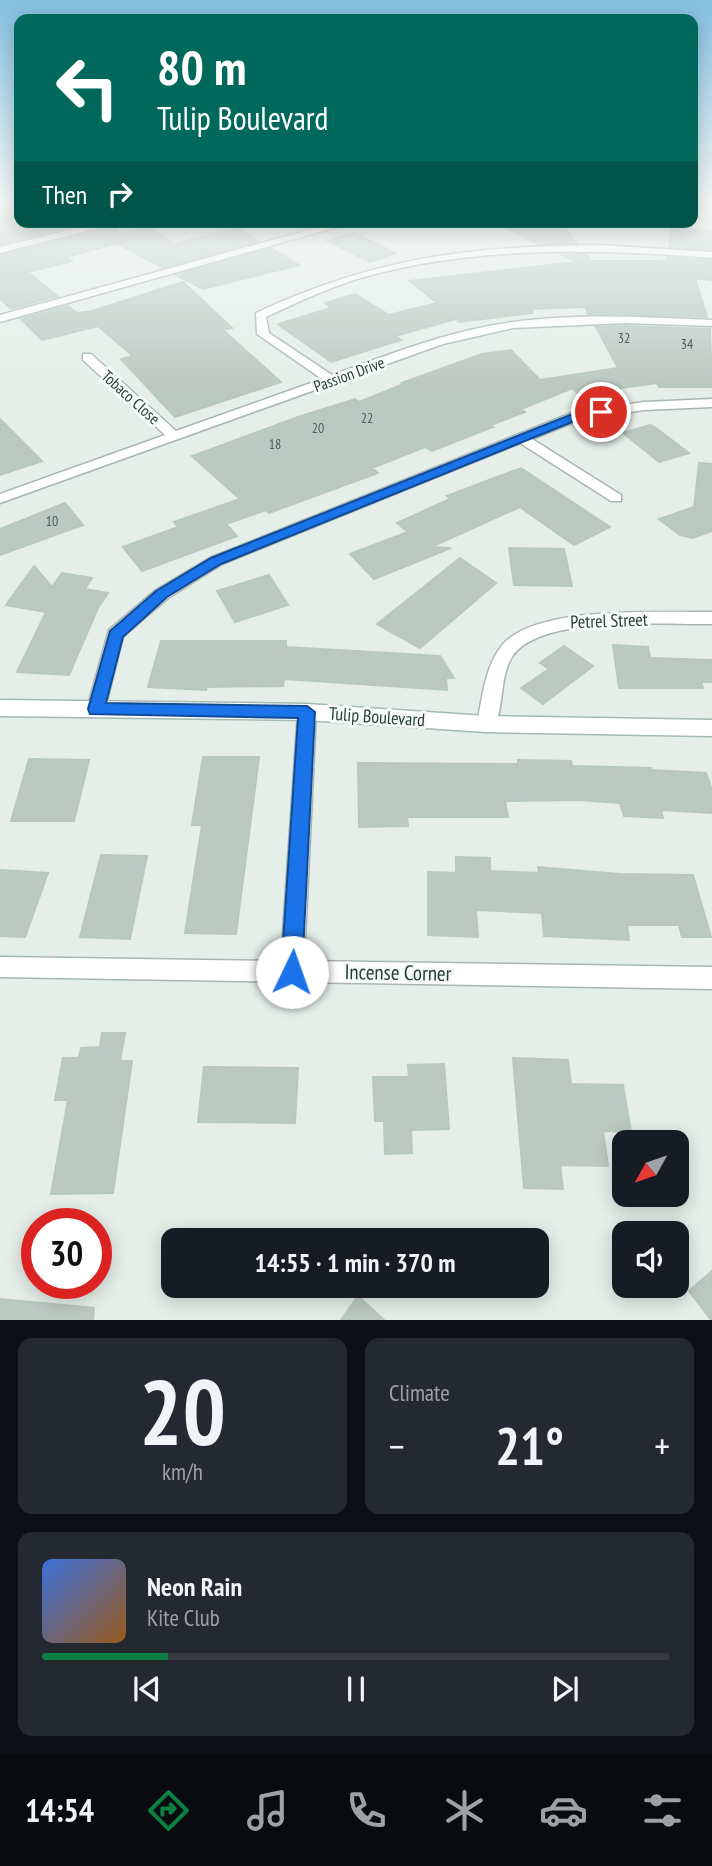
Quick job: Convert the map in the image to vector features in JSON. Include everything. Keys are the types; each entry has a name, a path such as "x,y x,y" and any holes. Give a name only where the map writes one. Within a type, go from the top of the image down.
{"street":[{"path":"0,319 196,265"},
{"path":"331,380 263,334 260,315 282,303 381,269 404,265"},
{"name":"Passion Drive","path":"0,499 440,341 513,325 626,320 712,323"},
{"name":"Tobaco Close","path":"87,357 174,436"},
{"path":"96,709 115,635 162,594 216,561 579,415 645,406 712,403"},
{"path":"521,438 616,498"},
{"name":"Petrel Street","path":"486,724 499,664 508,649 526,634 569,621 712,618"},
{"name":"Tulip Boulevard","path":"0,708 307,712 486,724 712,727"},
{"path":"292,972 307,712"},
{"name":"Incense Corner","path":"0,967 712,978"}],"building":[{"path":"0,265 58,265 28,272 57,296 11,309 0,299"},
{"path":"157,265 175,265 163,268"},
{"path":"213,265 299,265 203,289 176,275"},
{"path":"554,265 712,265 712,280 695,278 707,317 588,314 585,307 531,309 533,313 459,322 456,319 395,336 401,340 331,362 278,324 331,308 325,303 355,294 389,315 437,303 410,281"},
{"path":"183,282 232,328 223,330 281,382 175,417 121,359 133,356 98,326 42,340 21,319 68,306 77,313 92,311"},
{"path":"596,327 710,329 712,387 659,387 657,383 578,394 573,388 521,409 525,412 491,425 493,427 432,451 425,447 372,468 378,473 269,513 266,510 226,524 237,536 142,571 123,547 178,527 174,522 240,499 192,456 301,416 355,399 359,402 482,354 511,350 540,380 618,368"},
{"path":"0,419 42,461 0,475"},
{"path":"650,425 689,453 659,462 623,433"},
{"path":"699,463 712,464 712,531 693,538 680,535 659,519 694,507"},
{"path":"521,468 610,527 574,545 520,507 431,547 451,548 374,579 350,554 408,532 397,523 450,499 447,496"},
{"path":"65,503 83,525 0,555 0,529"},
{"path":"509,548 564,549 572,586 514,585"},
{"path":"460,558 496,583 420,648 377,624"},
{"path":"34,566 52,587 62,573 92,578 85,589 108,593 98,608 69,675 17,672 46,612 6,605"},
{"path":"269,575 288,605 235,622 217,591"},
{"path":"161,641 286,641 286,647 440,656 454,678 446,678 447,690 284,679 283,686 207,687 206,690 148,687"},
{"path":"613,645 648,647 650,658 712,660 712,682 701,682 703,688 619,688"},
{"path":"564,646 593,666 543,704 521,688 549,669 540,663"},
{"path":"203,757 259,757 236,934 185,933 202,825 192,825"},
{"path":"29,759 89,760 74,821 11,821"},
{"path":"518,760 571,761 572,766 651,768 706,773 712,790 712,813 661,810 663,818 624,816 620,803 578,800 505,801 508,817 407,817 408,826 359,827 358,763 518,764"},
{"path":"101,855 147,856 130,939 80,937"},
{"path":"456,857 490,858 490,871 539,873 538,867 619,874 693,875 711,937 682,937 679,925 627,925 629,940 544,936 542,913 476,910 478,937 428,935 428,872 456,873"},
{"path":"0,870 48,873 25,937 0,936"},
{"path":"102,1033 125,1033 120,1061 132,1061 113,1193 51,1194 68,1100 55,1100 63,1058 79,1058 81,1048 100,1047"},
{"path":"513,1058 568,1060 571,1084 623,1085 631,1130 603,1131 608,1166 560,1165 563,1189 524,1188"},
{"path":"444,1064 449,1129 411,1130 412,1153 385,1154 384,1121 375,1121 373,1077 409,1077 408,1065"},
{"path":"204,1067 298,1068 295,1123 198,1122"},
{"path":"712,1271 712,1320 711,1320 689,1291"},
{"path":"357,1298 360,1298 384,1320 341,1320"},
{"path":"0,1299 94,1308 93,1320 0,1320"}],"route":[{"path":"292,972 307,712 96,709 115,635 162,594 216,561 579,415 601,412"}]}
